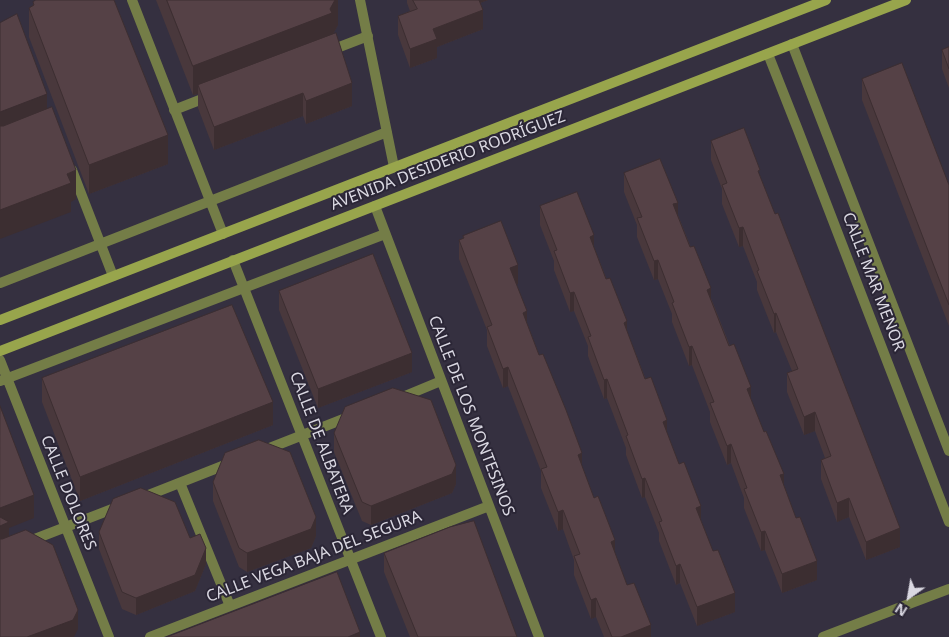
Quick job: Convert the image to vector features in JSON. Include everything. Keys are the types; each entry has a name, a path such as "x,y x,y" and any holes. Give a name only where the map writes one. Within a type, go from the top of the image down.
{"street":[{"path":"132,0 223,234"},
{"path":"360,0 394,168"},
{"name":"AVENIDA DESIDERIO RODRÍGUEZ","path":"0,320 826,0"},
{"name":"AVENIDA DESIDERIO RODRÍGUEZ","path":"0,351 906,0"},
{"path":"322,54 368,36"},
{"name":"CALLE MAR MENOR","path":"792,44 949,451"},
{"name":"CALLE MAR MENOR","path":"768,54 949,522"},
{"path":"174,110 220,92"},
{"path":"0,283 387,132"},
{"path":"70,164 113,276"},
{"name":"CALLE DE LOS MONTESINOS","path":"375,206 539,637"},
{"path":"4,380 385,234"},
{"name":"CALLE DE ALBATERA","path":"233,260 381,637"},
{"name":"CALLE DOLORES","path":"0,360 4,380 66,526 109,637"},
{"path":"391,401 441,381"},
{"path":"18,545 364,411"},
{"path":"180,483 230,606"},
{"name":"CALLE VEGA BAJA DEL SEGURA","path":"150,637 489,506"},
{"path":"823,637 949,589"}],"building":[{"path":"36,0 114,0 168,135 89,165 29,8 34,5 33,2"},
{"path":"167,0 335,0 330,9 332,13 193,66"},
{"path":"413,0 479,0 483,10 433,29 437,39 410,49 398,16 417,9"},
{"path":"17,14 47,94 0,112 0,23"},
{"path":"336,33 352,83 306,101 303,93 214,127 198,85"},
{"path":"949,47 949,69 942,50"},
{"path":"902,63 949,185 949,305 862,79"},
{"path":"52,107 76,170 67,174 71,183 0,210 0,126"},
{"path":"744,128 760,170 758,171 775,214 778,213 900,528 866,542 849,498 837,503 821,460 831,456 815,412 804,417 787,373 798,369 757,271 759,270 743,227 739,228 722,185 727,183 711,141"},
{"path":"660,159 678,203 673,204 690,247 694,246 711,288 707,290 729,346 734,344 751,387 747,389 764,432 766,431 784,474 780,475 796,518 800,517 817,561 782,574 765,531 761,532 744,489 747,488 731,444 727,446 710,403 714,402 692,346 689,347 658,260 654,261 637,218 642,217 624,173"},
{"path":"577,192 594,235 590,237 606,279 610,278 627,321 624,323 645,379 651,377 667,420 663,422 679,464 684,462 701,506 696,508 713,551 718,550 735,593 697,607 680,564 676,566 659,522 662,521 645,478 642,479 607,379 604,380 588,337 591,336 574,292 570,293 554,251 557,250 540,206"},
{"path":"501,221 518,265 510,268 527,311 523,313 539,355 543,354 566,410 582,453 578,455 594,498 598,496 615,540 611,542 627,585 634,583 651,625 621,637 612,637 596,598 591,600 574,556 580,554 563,510 558,512 541,469 547,467 508,367 503,369 487,327 492,325 459,240 464,238 463,236"},
{"path":"373,254 412,353 318,389 279,291"},
{"path":"232,305 273,402 80,477 42,378"},
{"path":"393,388 431,400 456,465 452,474 371,506 362,502 334,433 345,407"},
{"path":"0,406 34,495 0,508"},
{"path":"259,440 290,452 316,517 311,529 247,553 239,548 213,482 225,453"},
{"path":"141,488 175,502 190,538 200,534 206,548 195,575 136,598 122,592 99,532 113,499"},
{"path":"0,517 9,522 0,526"},
{"path":"474,521 517,637 418,637 384,553 450,527"},
{"path":"26,530 53,545 78,610 73,620 27,637 0,637 0,539"},
{"path":"337,572 360,632 348,637 167,637"}]}
